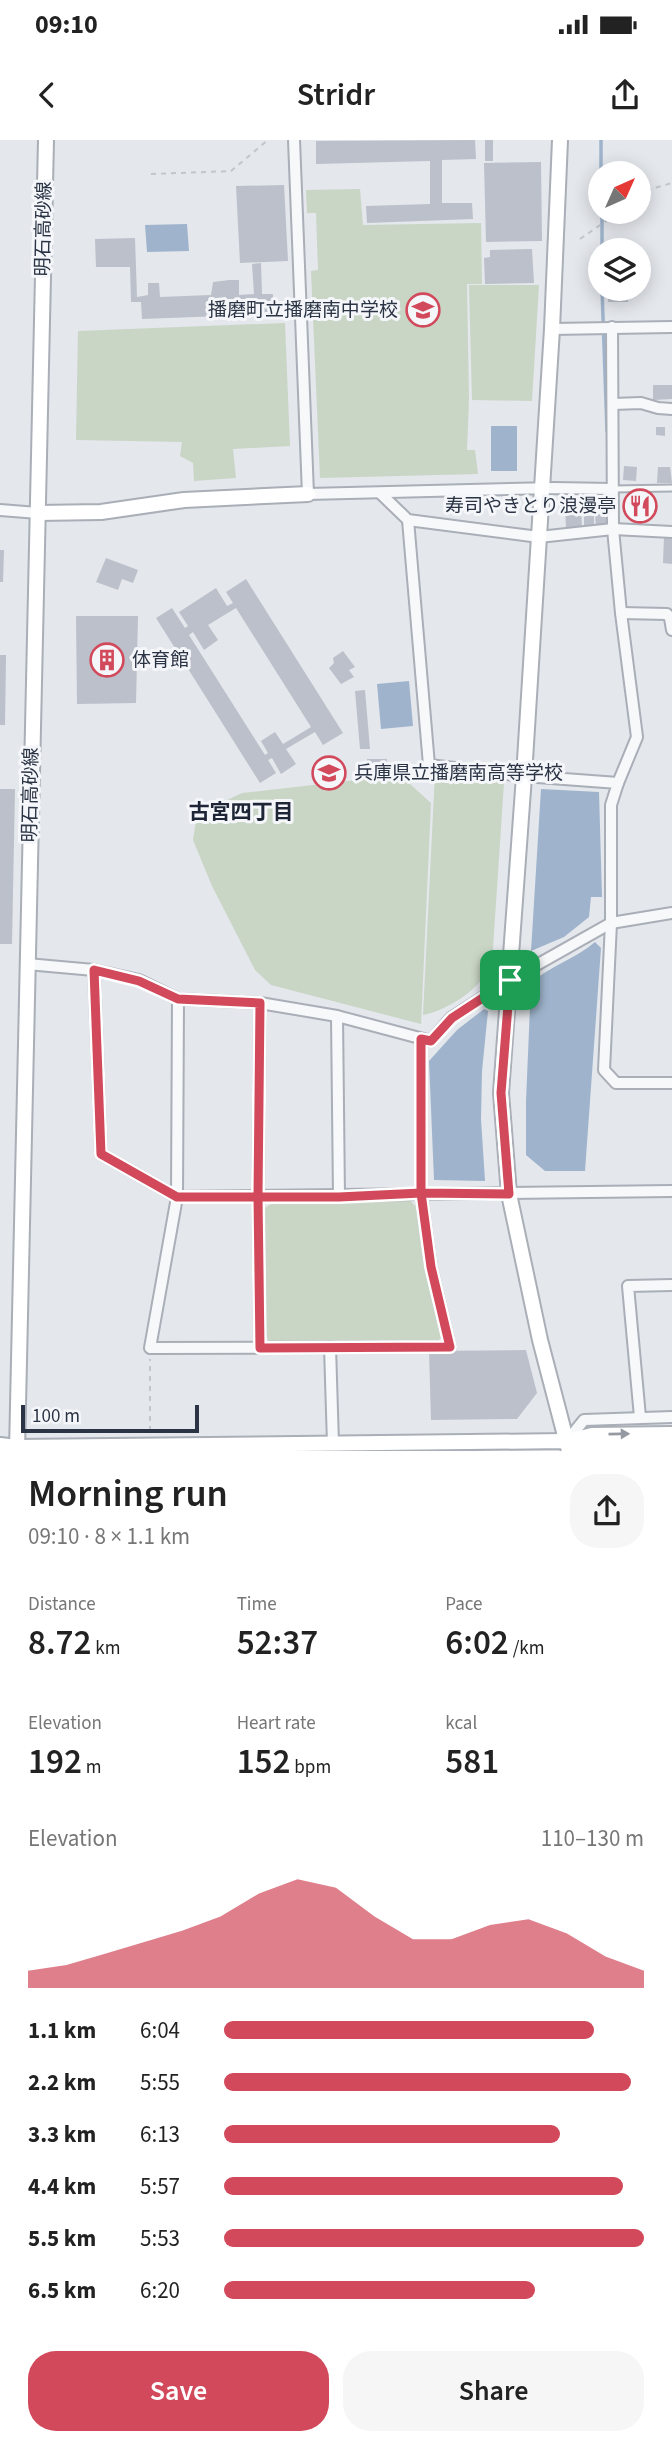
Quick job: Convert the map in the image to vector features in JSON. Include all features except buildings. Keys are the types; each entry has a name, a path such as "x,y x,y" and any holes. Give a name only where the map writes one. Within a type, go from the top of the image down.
{"main road":[{"name":"明石高砂線","path":"13,1450 46,140"},
{"path":"560,140 552,329 501,1093 509,1194 540,1340 571,1448"},
{"path":"38,513 101,512 184,500 308,494"},
{"path":"571,1448 592,1435 672,1434"},
{"path":"0,1445 13,1450 149,1446 672,1448"}],"street":[{"path":"294,140 308,494 613,489"},
{"path":"612,327 613,529 637,737 611,805 611,923 604,1070 615,1083 672,1083"},
{"path":"552,329 672,327"},
{"path":"613,404 641,403 672,409"},
{"path":"380,493 408,520 539,537 613,529 672,532"},
{"path":"0,510 38,513"},
{"path":"408,520 429,765 618,783"},
{"path":"621,613 667,614 672,630"},
{"path":"27,964 94,970 139,981 178,999 260,1003 337,1016 431,1041 452,1018 510,980 611,923 672,913"},
{"path":"94,970 101,1154 177,1197 672,1191"},
{"path":"178,999 177,1197 150,1348 450,1347 431,1267 421,1193 421,1039"},
{"path":"260,1003 260,1348"},
{"path":"337,1016 339,1197"},
{"path":"640,1417 628,1286 672,1285"},
{"path":"331,1347 333,1447"},
{"path":"571,1448 584,1420 672,1417"}],"lane":[{"path":"613,489 672,488"}],"path":[{"path":"151,173 231,171 268,140"},
{"path":"651,189 672,183"},
{"path":"580,239 602,224"},
{"path":"149,1446 150,1348"}],"green space":[{"path":"360,189 363,225 481,223 482,284 467,284 467,450 475,450 478,474 320,478 311,271 318,270 316,213 307,213 306,190"},
{"path":"469,285 539,285 532,401 472,400"},
{"path":"285,323 290,446 233,449 236,478 194,481 193,463 180,456 182,442 76,440 78,331"},
{"path":"435,773 504,783 493,948 489,968 477,985 460,999 423,1015"},
{"path":"400,775 431,803 421,1024 271,985 255,970 212,886 193,840 197,814 242,793"},
{"path":"409,1199 417,1208 425,1268 442,1336 438,1341 270,1342 265,1336 265,1208 271,1204"}],"water":[{"path":"187,224 189,251 147,252 145,225"},
{"path":"491,426 517,426 517,471 491,471"},
{"path":"409,681 413,726 381,729 377,684"},
{"path":"541,789 599,792 602,897 591,897 589,917 564,937 531,951"},
{"path":"595,942 601,948 585,1171 545,1171 526,1155 531,983"},
{"path":"484,1009 488,1011 482,1071 481,1119 485,1181 434,1180 429,1061 457,1030"}],"waterway":[{"path":"601,140 601,161"},
{"path":"602,224 602,238"},
{"path":"602,301 607,431"}],"place":[{"name":"播磨町立播磨南中学校","path":"423,310"},
{"name":"寿司やきとり浪漫亭","path":"640,506"},
{"name":"体育館","path":"107,660"},
{"name":"兵庫県立播磨南高等学校","path":"329,773"}],"district":[{"name":"古宮四丁目","path":"241,812"}],"route":[{"path":"510,980 452,1018 431,1041 421,1039 421,1193 339,1197 258,1196 177,1197 101,1154 94,970 139,981 178,999 260,1003 258,1196 260,1348 450,1347 431,1267 421,1193 509,1194 501,1093 510,980"}]}
